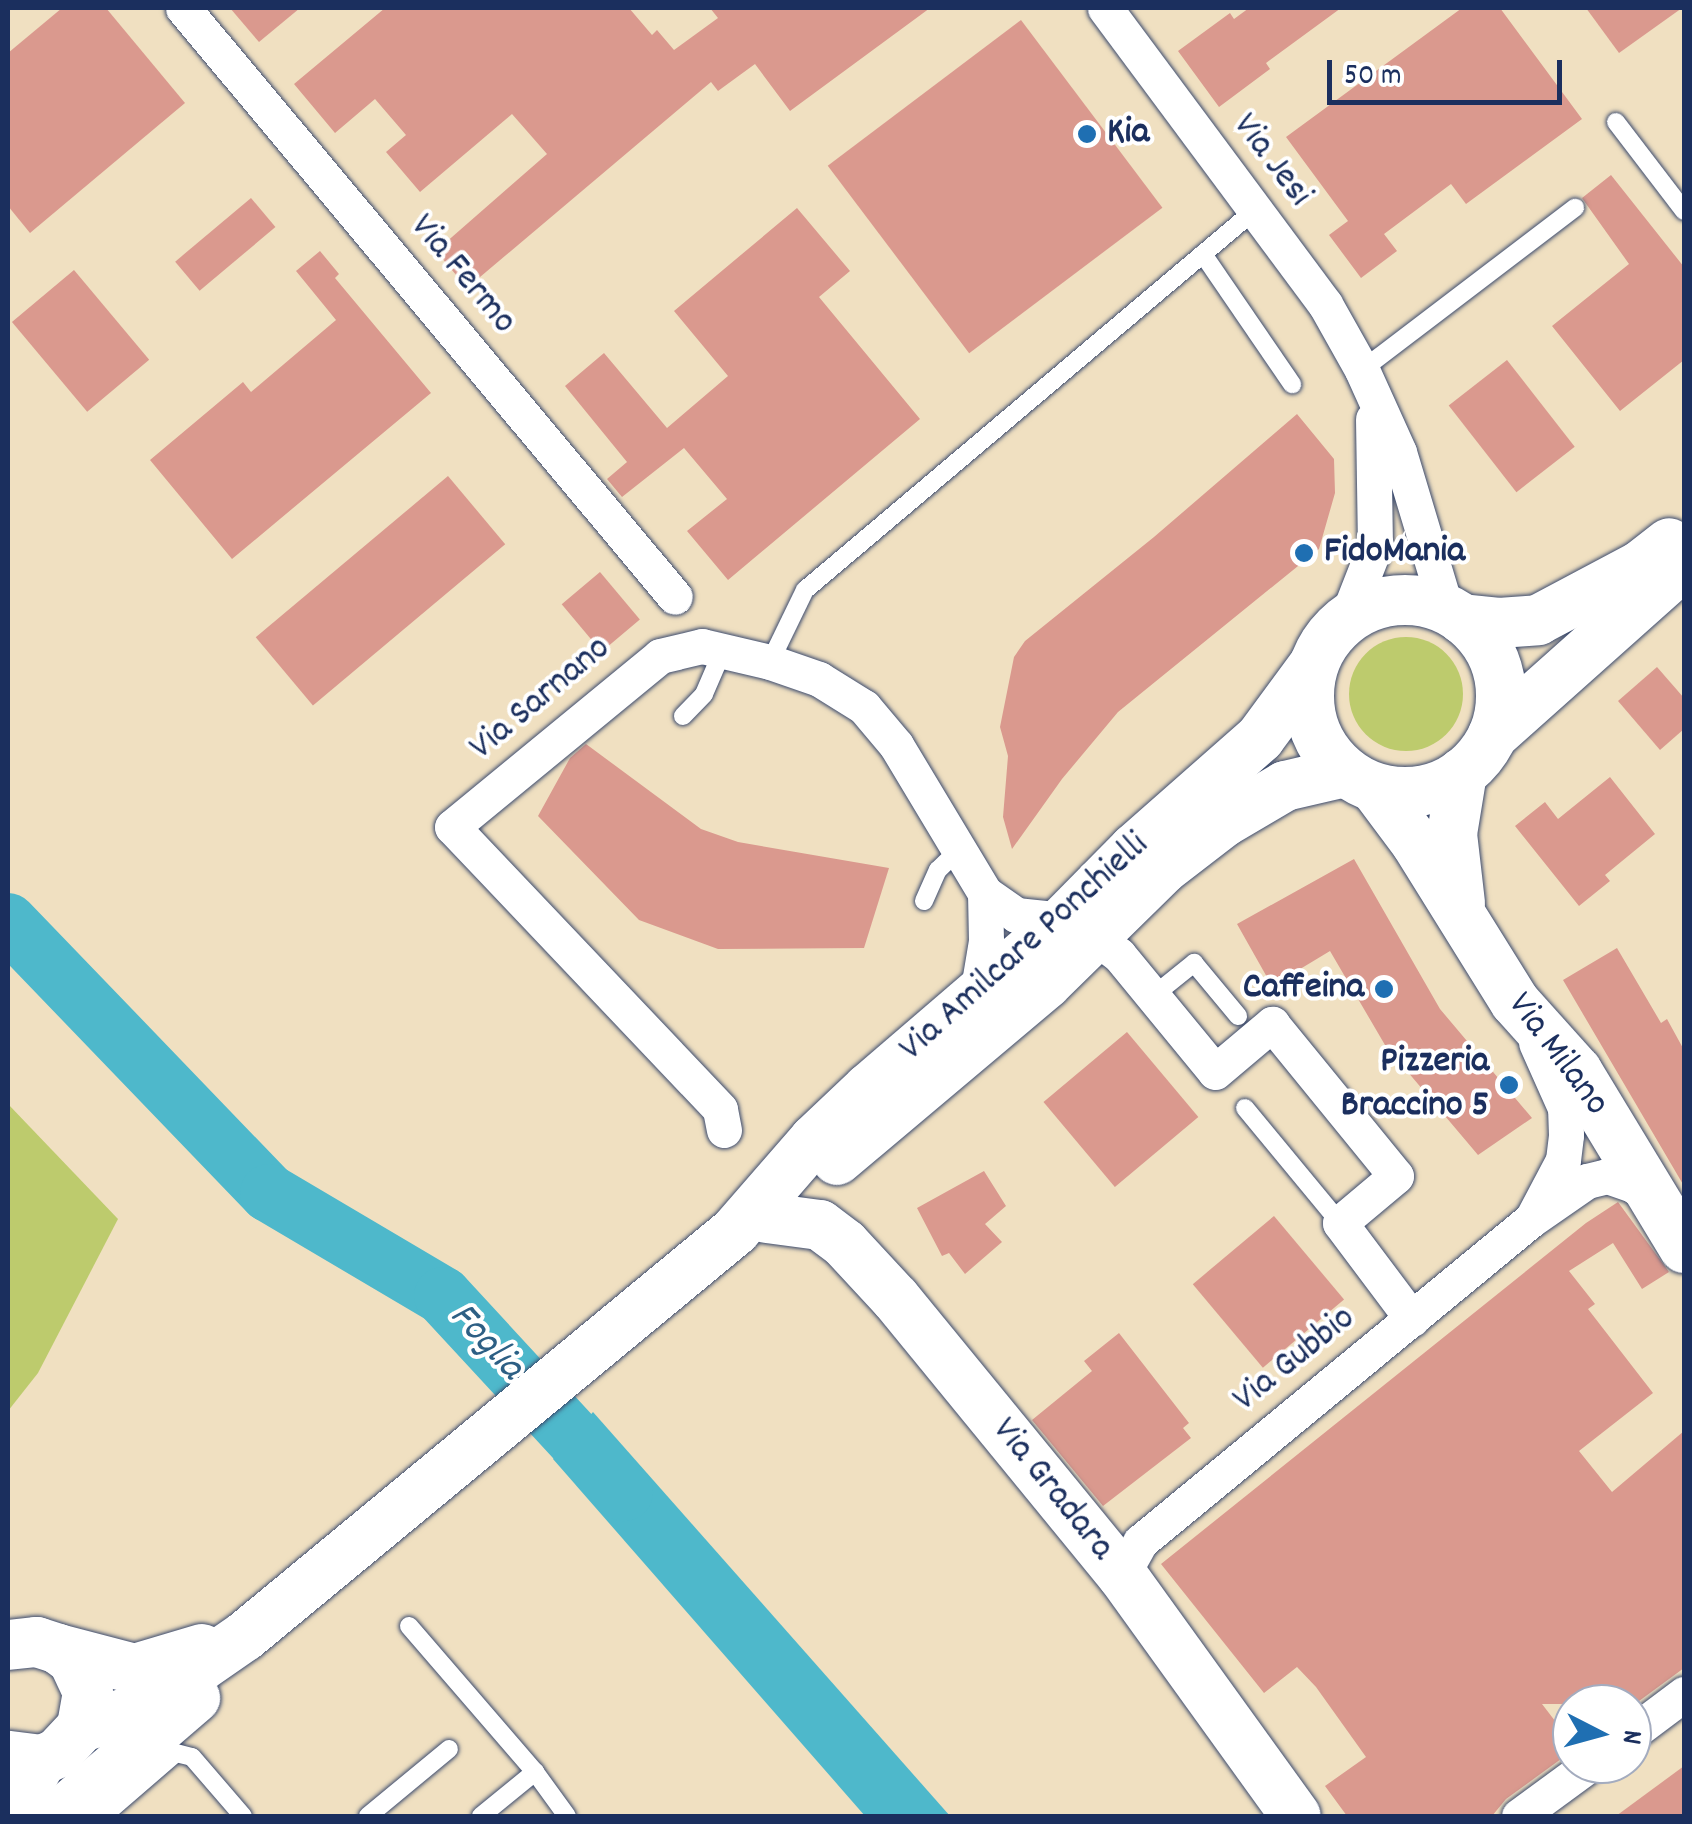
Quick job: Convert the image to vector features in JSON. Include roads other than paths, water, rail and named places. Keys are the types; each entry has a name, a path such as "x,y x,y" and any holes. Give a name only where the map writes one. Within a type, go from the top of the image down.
{"main road":[{"path":"1684,530 1640,566 1538,620 1499,623 1395,600 1346,620 1326,640 1313,666 1309,686 1313,724 1332,758 1360,780 1393,792 1430,789 1477,754 1684,565"},
{"path":"1454,614 1484,643 1501,693 1477,754"},
{"name":"Via Amilcare Ponchielli","path":"82,1727 140,1708 245,1636 994,1029 1079,928 1134,850 1260,738 1313,666"},
{"name":"Via Milano","path":"1461,913 1452,834 1477,754"},
{"name":"Via Milano","path":"1360,780 1461,913 1515,1002 1577,1071 1684,1248"},
{"name":"Via Amilcare Ponchielli","path":"751,1224 814,1140 977,995 1079,928 1253,802 1285,786 1360,780"},
{"name":"Via Gradara","path":"751,1224 806,1220 845,1244 1122,1575 1296,1816"},
{"path":"58,1816 187,1708 245,1636"},
{"name":"Via Amilcare Ponchielli","path":"28,1638 134,1669 245,1636"},
{"name":"Via Amilcare Ponchielli","path":"9,1816 25,1758 72,1742 82,1727 88,1692 72,1660 28,1638"}],"street":[{"name":"Via Fermo","path":"183,8 674,597"},
{"name":"Via Jesi","path":"1105,8 1325,304 1362,370 1399,452 1454,614"},
{"name":"Via Jesi","path":"1346,620 1375,546 1377,457 1362,370"},
{"name":"Via Sarnano","path":"724,1130 720,1109 452,827 660,656 702,646 723,650 820,679 864,708 896,745 961,848 984,893 986,941 977,995"},
{"path":"984,893 1016,914 1079,928 1120,955 1216,1072 1272,1024 1396,1176 1340,1223 1412,1319"},
{"name":"Via Gubbio","path":"1515,1002 1565,1108 1562,1160 1532,1219"},
{"name":"Via Gubbio","path":"1122,1575 1140,1542 1532,1219 1587,1180 1606,1176 1633,1184 1657,1203"},
{"path":"1652,1718 1684,1694"},
{"path":"1519,1816 1563,1784"}],"lane":[{"path":"1616,122 1684,211"},
{"path":"1362,370 1575,208"},
{"path":"770,662 805,590 1255,210"},
{"path":"1203,254 1292,384"},
{"path":"682,716 704,694 723,650"},
{"path":"924,901 938,870 961,848"},
{"path":"1154,996 1194,963 1238,1016"},
{"path":"1245,1108 1340,1223"},
{"path":"409,1626 535,1772 567,1816"},
{"path":"368,1816 450,1749"},
{"path":"103,1816 176,1753 192,1758 243,1816"},
{"path":"481,1816 535,1772"}],"water":[{"name":"Foglia","path":"593,1412 950,1816 865,1816 553,1459"}],"waterway":[{"name":"Foglia","path":"8,922 269,1193 443,1296 624,1492"}],"place":[{"name":"Kia","path":"1087,134"},
{"name":"FidoMania","path":"1304,553"},
{"name":"Caffeina","path":"1384,989"},
{"name":"Pizzeria Braccino 5","path":"1509,1085"}]}
